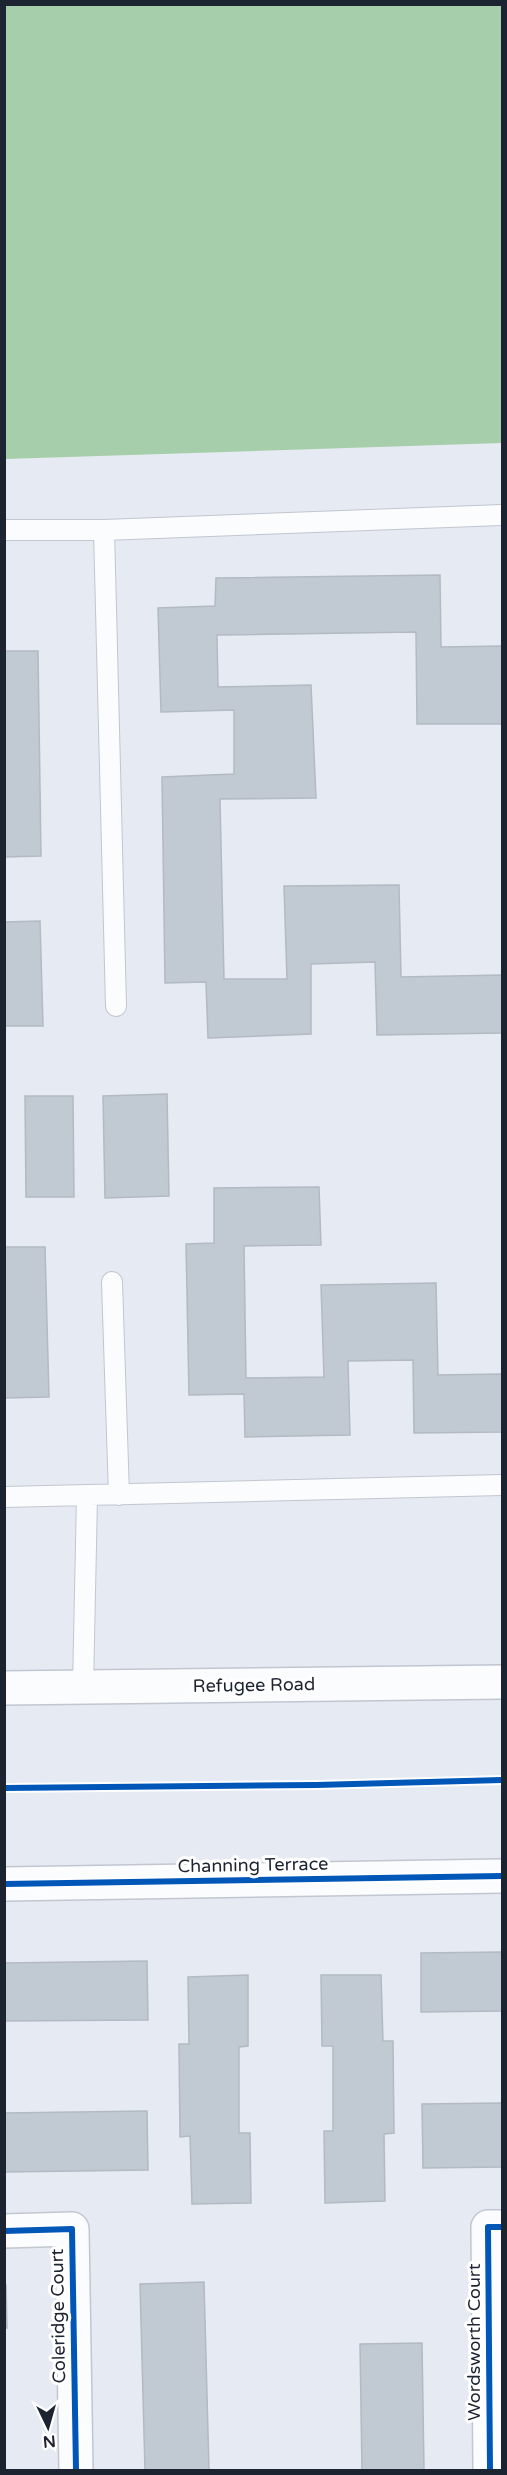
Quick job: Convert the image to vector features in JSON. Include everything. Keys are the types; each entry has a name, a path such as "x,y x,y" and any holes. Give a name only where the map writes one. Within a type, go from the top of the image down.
{"street":[{"name":"Refugee Road","path":"4,1689 502,1682"},
{"name":"Channing Terrace","path":"4,1884 502,1876"},
{"name":"Wordsworth Court","path":"490,2470 488,2227 502,2227"},
{"name":"Coleridge Court","path":"4,2231 72,2229 76,2470"}],"lane":[{"path":"4,530 104,530 502,515"},
{"path":"104,530 116,1006"},
{"path":"112,1282 119,1495"},
{"path":"4,1497 87,1497 502,1485"},
{"path":"83,1688 87,1497"}],"green space":[{"path":"4,5 502,5 502,443 5,459"}],"building":[{"path":"440,575 441,647 502,646 502,724 417,724 416,632 217,635 218,687 311,685 316,798 220,799 224,979 287,979 284,886 399,885 401,977 502,975 502,1033 377,1035 375,962 311,964 311,1034 208,1038 206,982 165,983 162,777 234,774 234,710 161,712 158,608 215,606 216,578"},
{"path":"4,651 38,651 41,856 4,857"},
{"path":"40,921 43,1026 4,1026 4,922"},
{"path":"167,1094 169,1196 105,1198 103,1096"},
{"path":"25,1096 73,1096 74,1197 26,1197"},
{"path":"319,1187 321,1245 244,1246 246,1378 324,1377 321,1285 436,1283 438,1375 502,1374 502,1432 414,1433 413,1360 348,1361 350,1435 245,1437 244,1394 189,1395 186,1244 214,1243 214,1188"},
{"path":"4,1247 45,1247 49,1397 4,1398"},
{"path":"502,1952 502,2011 421,2012 421,1953"},
{"path":"147,1961 148,2020 4,2021 4,1963"},
{"path":"248,1975 248,2046 239,2047 239,2133 250,2133 251,2203 192,2204 190,2136 180,2137 179,2044 189,2044 188,1977"},
{"path":"321,1975 381,1975 383,2041 393,2041 394,2133 384,2134 385,2201 325,2203 324,2131 333,2131 333,2046 322,2046"},
{"path":"502,2103 502,2167 423,2168 422,2104"},
{"path":"147,2111 148,2170 4,2172 4,2113"},
{"path":"204,2282 209,2470 145,2470 140,2284"},
{"path":"4,2285 6,2285 7,2328 4,2328"},
{"path":"422,2343 424,2470 362,2470 360,2344"}],"cycle path":[{"path":"4,1788 316,1785 502,1780"},
{"path":"4,1884 502,1876"},
{"path":"490,2470 488,2227 502,2227"},
{"path":"4,2231 72,2229 76,2470"}]}
